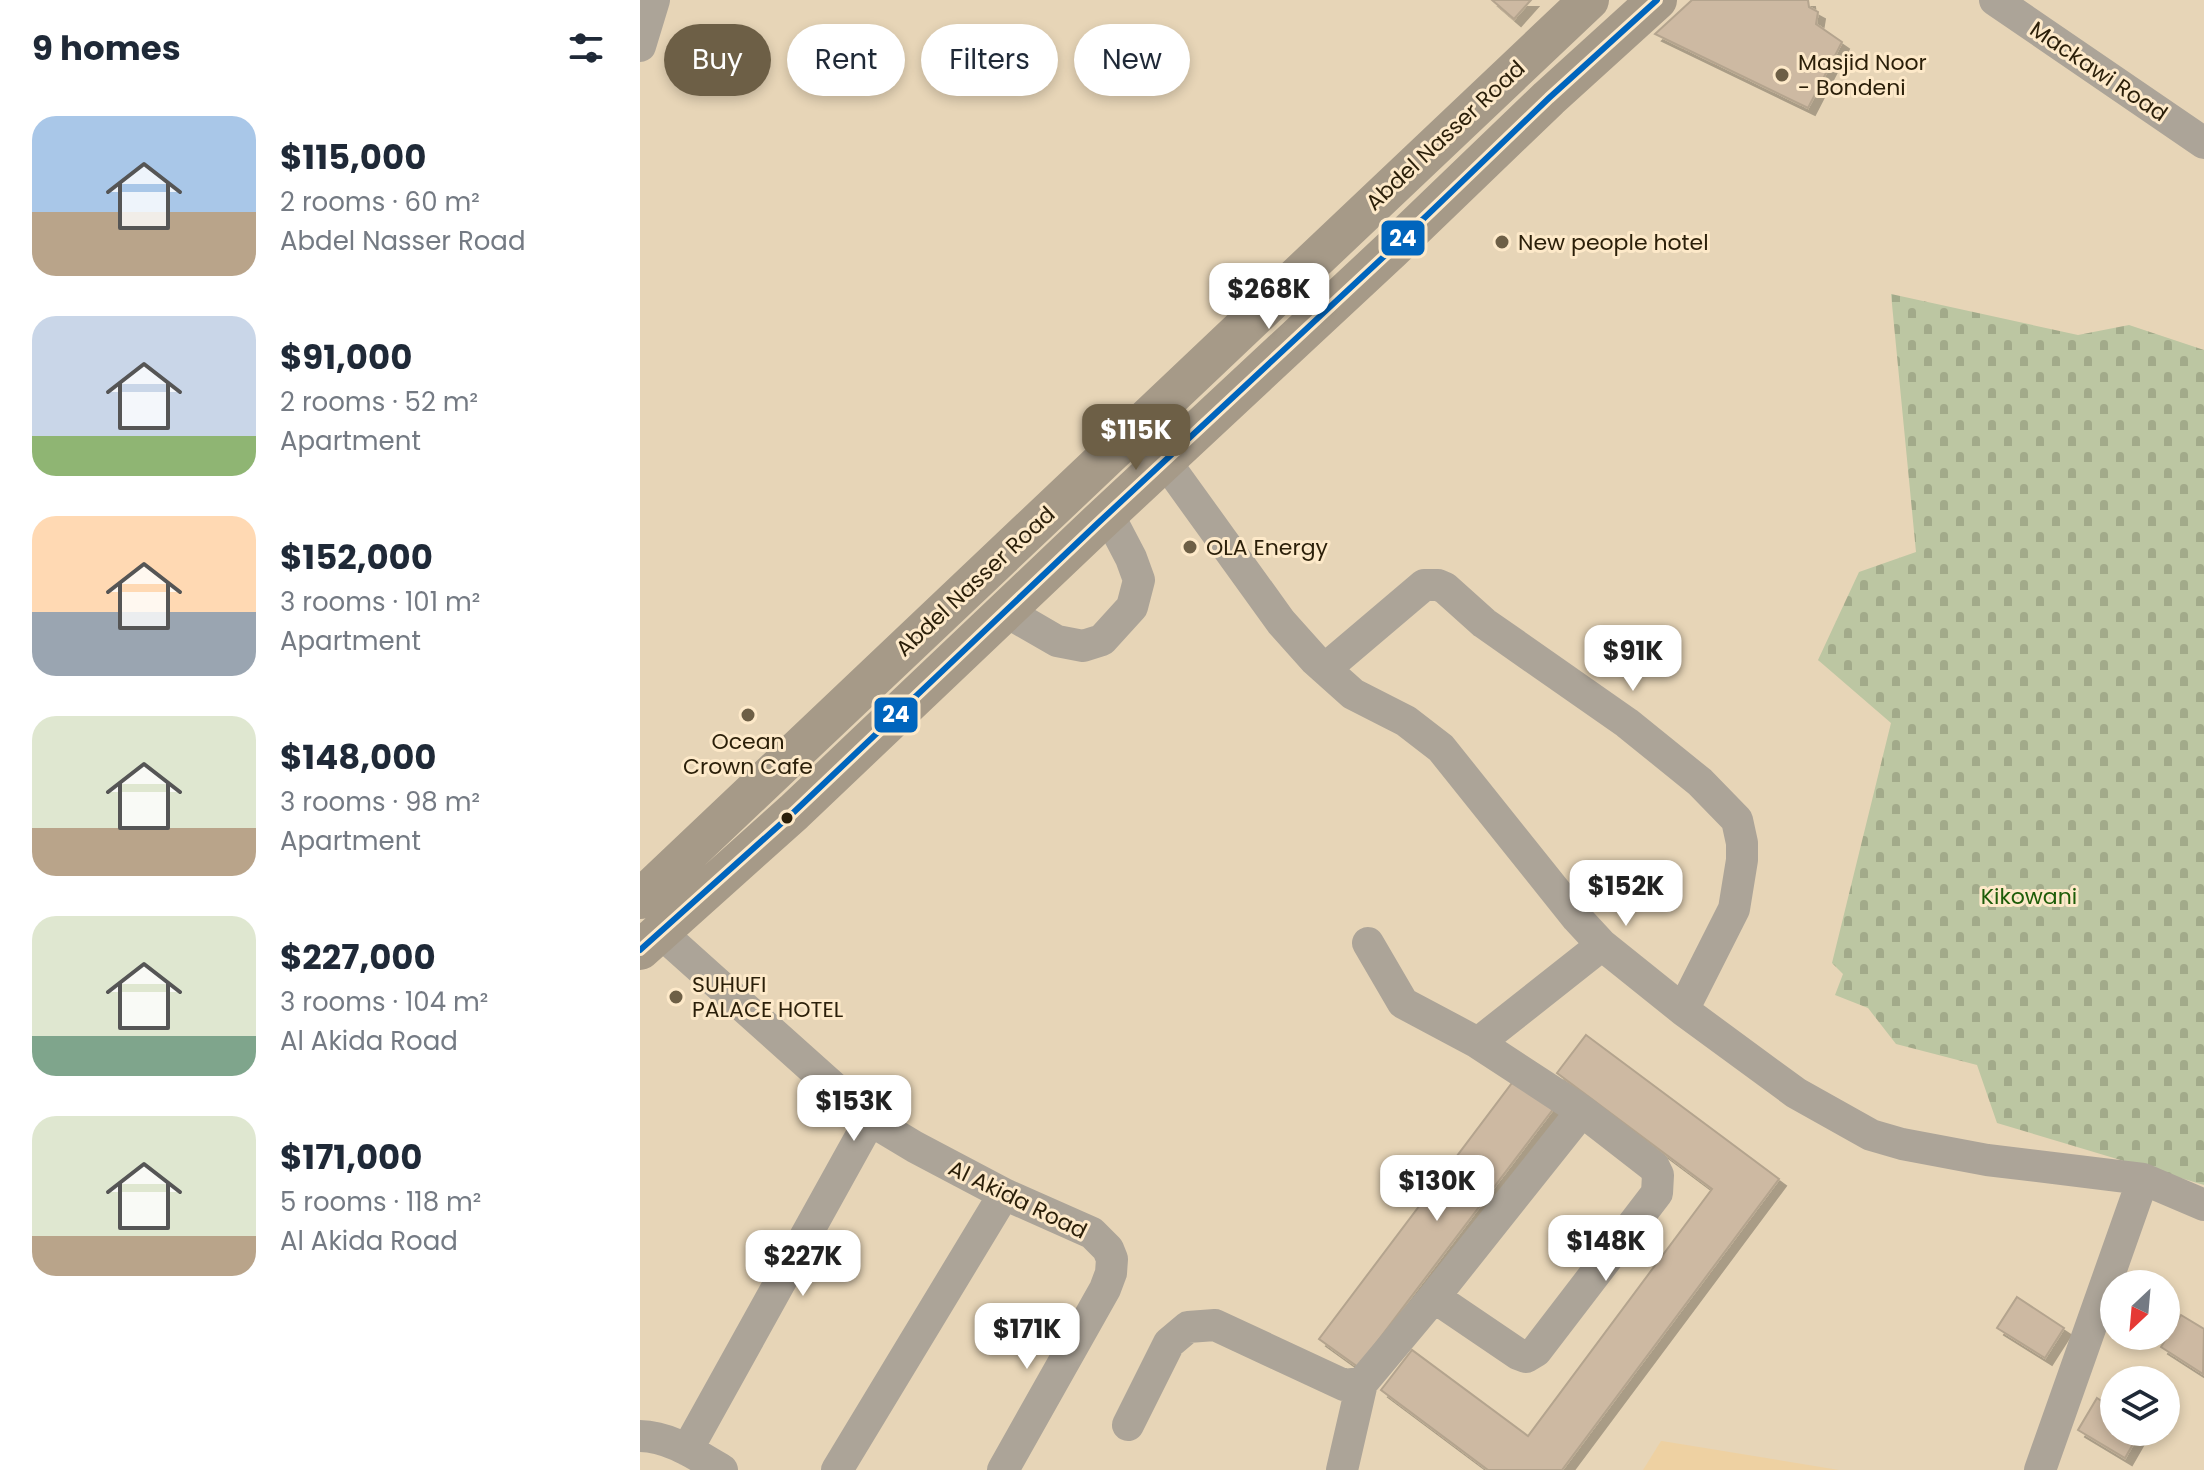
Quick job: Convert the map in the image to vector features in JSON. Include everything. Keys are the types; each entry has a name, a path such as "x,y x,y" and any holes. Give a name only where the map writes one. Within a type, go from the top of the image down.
{"main road":[{"name":"Abdel Nasser Road","path":"647,927 1025,534 1589,0"},
{"name":"Abdel Nasser Road","path":"647,927 794,812 1549,98 1657,0"},
{"path":"1231,337 1261,369"},
{"path":"1025,534 1048,570"}],"street":[{"path":"640,46 654,0"},
{"name":"Mackawi Road","path":"1995,0 2204,143"},
{"path":"1165,461 1281,622 1325,669 1353,694 1406,721 1441,748 1602,945 1683,1010 1796,1093 1871,1135 1987,1160 2143,1179 2204,1205"},
{"path":"1005,611 1057,641 1083,646 1102,640 1132,607 1139,580 1108,514"},
{"path":"1325,669 1424,585 1438,585 1484,623 1627,723 1731,811 1740,830 1742,860 1734,909 1683,1010"},
{"name":"Al Akida Road","path":"647,927 870,1120 1004,1194 1092,1233 1108,1249 1112,1259 1111,1273 1100,1299 1003,1470"},
{"path":"1368,943 1403,1003 1478,1043 1582,1111 1654,1167 1658,1175 1657,1193 1536,1351 1526,1357 1434,1297"},
{"path":"1478,1043 1602,945"},
{"path":"1342,1470 1362,1383 1582,1111"},
{"path":"687,1450 870,1120"},
{"path":"2040,1470 2143,1179"},
{"path":"837,1470 1004,1194"},
{"path":"1128,1425 1169,1343 1188,1327 1215,1325 1344,1385 1362,1383"},
{"path":"640,1436 687,1450 722,1470"}],"shaded area":[{"path":"1662,1441 1839,1470 1643,1470"}],"green space":[{"name":"Kikowani","path":"1891,294 2078,335 2129,325 2204,350 2204,1185 1997,1123 1977,1065 1896,1044 1868,1008 1835,995 1843,974 1832,963 1891,723 1818,660 1859,572 1916,552"}],"building":[{"path":"1492,0 1531,0 1514,19"},
{"name":"Masjid Noor - Bondeni","path":"1692,0 1808,0 1809,7 1818,12 1816,24 1842,42 1808,108 1655,34"},
{"path":"1586,1035 1779,1179 1562,1470 1488,1470 1381,1390 1412,1350 1528,1436 1712,1189 1557,1073"},
{"path":"1515,1079 1554,1108 1358,1367 1319,1339"},
{"path":"2017,1297 2064,1328 2045,1358 1997,1328"},
{"path":"2180,1317 2204,1329 2203,1374 2166,1350 2180,1350"},
{"path":"2097,1398 2100,1400 2100,1443 2078,1430"},
{"path":"2105,1446 2132,1446 2125,1458"}],"transit line":[{"name":"24","path":"640,950 794,812 1549,98 1657,0"}],"place":[{"name":"Masjid Noor - Bondeni","path":"1782,75"},
{"name":"New people hotel","path":"1502,242"},
{"name":"OLA Energy","path":"1190,547"},
{"name":"Ocean Crown Cafe","path":"748,715"},
{"name":"SUHUFI PALACE HOTEL","path":"676,997"}]}
